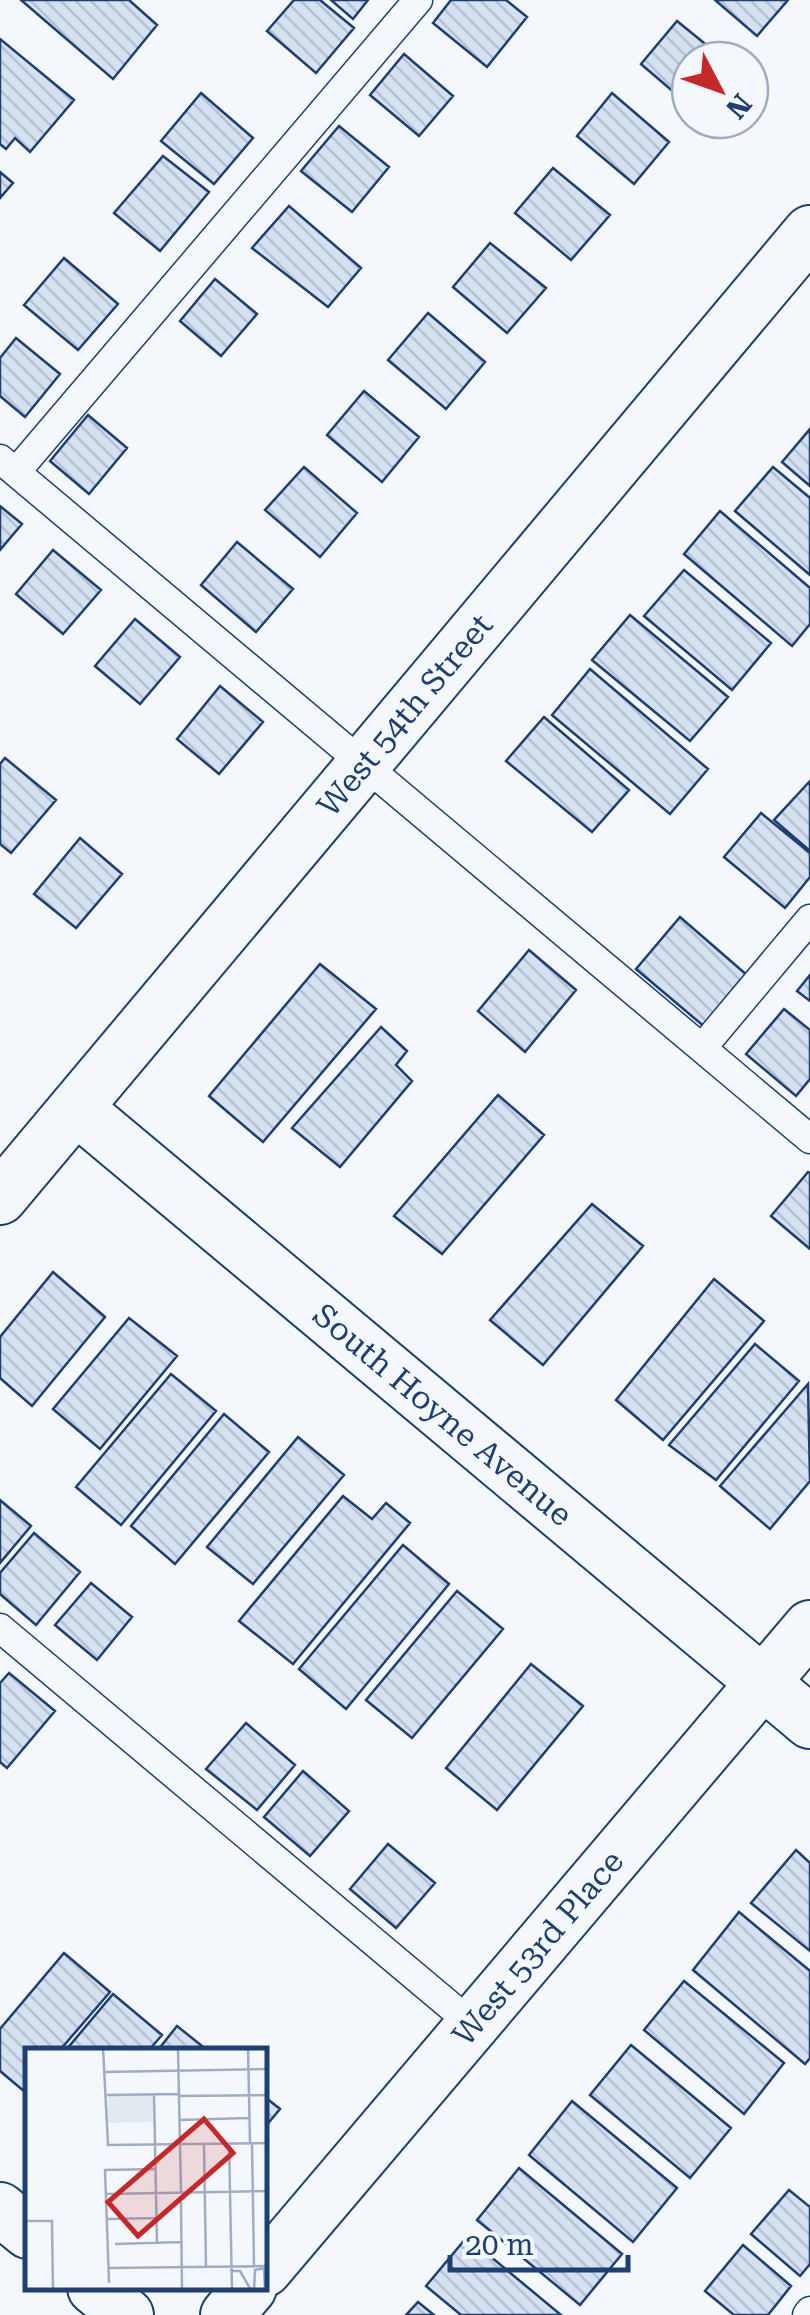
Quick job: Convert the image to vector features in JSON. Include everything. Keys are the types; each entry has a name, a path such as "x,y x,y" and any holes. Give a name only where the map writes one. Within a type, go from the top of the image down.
{"street":[{"name":"West 54th Street","path":"0,1198 810,232"},
{"name":"South Hoyne Avenue","path":"76,1108 810,1722"},
{"name":"West 53rd Place","path":"268,2266 810,1627"},
{"path":"0,2209 25,2230"},
{"path":"96,2290 127,2315"},
{"path":"226,2315 248,2290"}],"lane":[{"path":"418,0 8,466 810,1139"},
{"path":"702,1048 810,919"},
{"path":"0,1628 473,2025"}],"building":[{"path":"21,0 129,0 157,25 113,79"},
{"path":"294,0 320,0 354,28 316,73 267,31"},
{"path":"331,0 368,0 353,19"},
{"path":"451,0 506,0 527,17 487,67 433,23"},
{"path":"715,0 788,0 757,36"},
{"path":"677,21 700,40 670,40 670,89 641,64"},
{"path":"0,39 74,100 30,152 15,138 6,149 0,144"},
{"path":"404,54 453,96 419,136 370,95"},
{"path":"201,93 253,138 214,184 161,141"},
{"path":"612,93 669,142 634,184 577,136"},
{"path":"339,126 389,167 352,212 301,171"},
{"path":"163,156 209,192 160,251 114,213"},
{"path":"553,168 610,215 571,260 515,213"},
{"path":"0,172 13,183 0,198"},
{"path":"289,206 361,268 328,307 252,248"},
{"path":"490,243 546,288 507,333 453,287"},
{"path":"64,258 118,304 78,350 24,305"},
{"path":"215,279 257,314 221,356 180,321"},
{"path":"428,313 485,362 446,409 388,360"},
{"path":"16,338 60,374 25,417 0,396 0,358"},
{"path":"364,391 419,437 382,482 327,435"},
{"path":"88,415 127,448 89,494 50,461"},
{"path":"810,429 810,486 782,462"},
{"path":"304,467 357,513 320,557 265,510"},
{"path":"773,467 810,498 810,575 735,511"},
{"path":"0,506 22,524 0,550"},
{"path":"720,511 810,588 810,624 792,646 684,554"},
{"path":"237,542 293,589 256,632 201,585"},
{"path":"53,550 101,590 63,634 16,594"},
{"path":"684,570 771,643 732,690 644,616"},
{"path":"630,615 728,697 690,741 592,660"},
{"path":"135,619 180,657 140,704 95,666"},
{"path":"590,669 708,769 670,814 552,715"},
{"path":"220,686 263,722 219,774 177,739"},
{"path":"544,717 629,790 592,832 506,761"},
{"path":"5,758 56,800 11,853 0,844 0,764"},
{"path":"810,781 810,851 774,820"},
{"path":"761,813 810,853 810,877 785,908 724,857"},
{"path":"80,838 122,874 76,928 34,894"},
{"path":"680,917 748,976 706,1028 636,969"},
{"path":"529,950 576,990 525,1052 478,1011"},
{"path":"320,964 376,1009 263,1142 209,1096"},
{"path":"810,975 810,1001 797,991"},
{"path":"784,1009 810,1030 810,1079 796,1096 746,1054"},
{"path":"381,1027 407,1051 396,1065 412,1081 340,1167 292,1128"},
{"path":"498,1095 544,1135 442,1254 394,1216"},
{"path":"810,1173 810,1249 771,1216"},
{"path":"592,1204 643,1246 543,1365 490,1320"},
{"path":"53,1272 105,1317 32,1406 0,1378 0,1337"},
{"path":"714,1279 764,1321 663,1440 616,1400"},
{"path":"129,1318 177,1356 100,1449 53,1409"},
{"path":"755,1344 799,1381 716,1480 669,1445"},
{"path":"171,1374 216,1411 121,1525 76,1487"},
{"path":"808,1384 810,1481 770,1529 720,1486"},
{"path":"224,1414 269,1452 175,1564 131,1526"},
{"path":"298,1437 344,1475 253,1584 207,1547"},
{"path":"343,1496 372,1519 386,1503 410,1523 293,1664 239,1621"},
{"path":"0,1500 31,1526 0,1563"},
{"path":"34,1533 80,1572 36,1625 0,1594 0,1573"},
{"path":"403,1545 449,1584 346,1709 299,1669"},
{"path":"91,1583 132,1617 97,1660 55,1625"},
{"path":"457,1591 503,1629 412,1738 366,1700"},
{"path":"531,1664 583,1706 497,1810 446,1768"},
{"path":"9,1673 55,1711 7,1768 0,1762 0,1683"},
{"path":"246,1723 295,1765 257,1810 206,1769"},
{"path":"303,1771 349,1811 310,1856 264,1817"},
{"path":"388,1844 435,1883 396,1928 350,1889"},
{"path":"796,1850 810,1863 810,1951 751,1903"},
{"path":"739,1912 810,1971 810,2058 805,2064 693,1970"},
{"path":"64,1953 110,1992 62,2048 25,2048 25,2092 0,2071 0,2029"},
{"path":"684,1981 784,2063 744,2114 644,2030"},
{"path":"113,1994 162,2035 151,2048 68,2048"},
{"path":"177,2026 204,2048 160,2048"},
{"path":"631,2045 731,2128 690,2178 590,2095"},
{"path":"268,2099 280,2109 268,2123"},
{"path":"572,2101 677,2188 633,2242 529,2155"},
{"path":"519,2168 622,2254 580,2305 477,2220"},
{"path":"789,2190 810,2207 810,2264 800,2276 751,2234"},
{"path":"467,2237 561,2315 461,2315 426,2286"},
{"path":"743,2245 791,2286 768,2315 734,2315 705,2291"},
{"path":"418,2302 434,2315 406,2315"}]}
